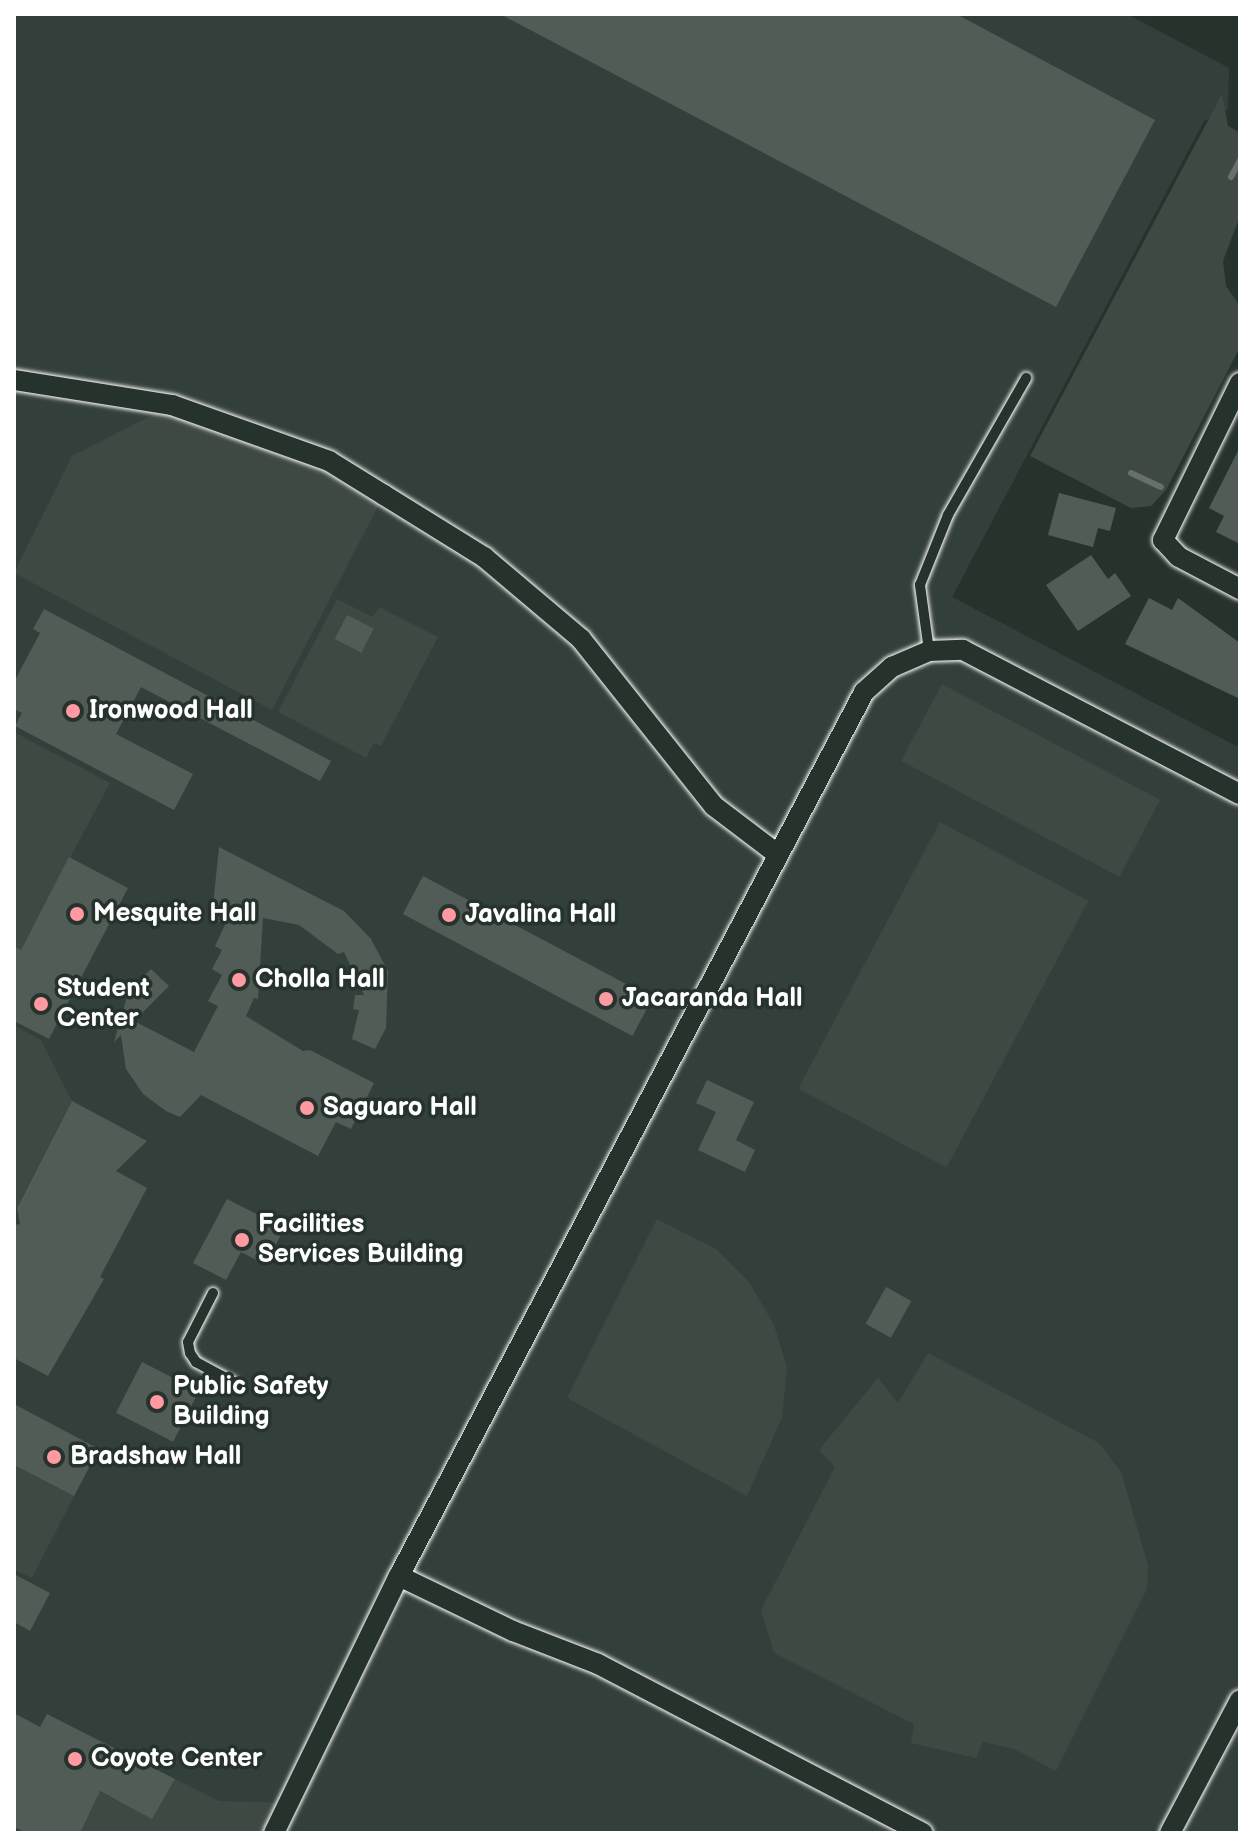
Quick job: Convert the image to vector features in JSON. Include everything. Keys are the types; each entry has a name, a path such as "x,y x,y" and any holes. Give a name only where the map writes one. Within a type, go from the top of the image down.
{"street":[{"path":"14,380 169,404 276,441 329,461 467,546 581,639 714,806 776,853"},
{"path":"1240,383 1170,516 1163,540 1179,557 1240,589"},
{"path":"274,1833 399,1576 776,853 864,692 892,667 929,651 963,650 985,658 1240,794"},
{"path":"399,1576 513,1631 598,1664 923,1833"},
{"path":"1170,1833 1240,1700"}],"lane":[{"path":"929,651 920,585 948,515 1026,378"},
{"path":"213,1293 188,1342 190,1353 196,1362 233,1382"}],"shaded area":[{"path":"14,14 1127,14 1229,68 1228,109 1204,121 952,597 1240,748 1240,1833 14,1833"},
{"path":"1222,94 1228,126 1240,133 1240,216 1223,261 1226,286 1240,306 1240,347 1166,490 1151,506 1131,508 1030,456"},
{"path":"172,405 384,495 272,710 14,573 72,456"},
{"path":"337,599 373,617 379,607 438,637 381,746 374,743 366,758 278,712"},
{"path":"942,684 1160,800 1119,877 901,761"},
{"path":"14,732 110,783 21,950 14,946"},
{"path":"940,822 1088,901 947,1168 798,1089"},
{"path":"14,1025 41,1040 72,1101 14,1213"},
{"path":"657,1219 716,1249 749,1282 774,1325 787,1367 782,1418 747,1496 567,1398"},
{"path":"928,1353 1099,1443 1121,1472 1148,1565 1147,1589 1056,1771 1014,1749 983,1742 976,1758 911,1743 914,1724 774,1653 761,1610 835,1467 819,1450 878,1378 898,1403"},
{"path":"14,1465 74,1496 32,1578 14,1570"},
{"path":"175,1779 219,1801 287,1803 272,1833 80,1833 96,1798 93,1788 152,1818"}],"building":[{"path":"500,14 956,14 1155,120 1056,307"},
{"path":"1240,447 1240,544 1216,532 1224,516 1209,508"},
{"path":"1059,493 1116,508 1110,531 1098,528 1093,547 1048,535"},
{"path":"1091,555 1108,579 1115,573 1131,596 1078,631 1046,585"},
{"path":"1149,598 1172,610 1178,598 1240,643 1240,699 1125,644"},
{"name":"Ironwood Hall","path":"44,609 331,761 320,781 141,687 116,734 193,774 174,810 15,726 22,713 14,709 14,682 40,633 33,629"},
{"path":"347,615 374,629 361,653 335,639"},
{"path":"219,847 344,911 371,939 388,971 386,1028 375,1049 352,1039 359,1010 353,1009 355,995 364,995 344,952 338,954 299,925 263,918 258,999 254,998 246,1016 303,1051 310,1050 374,1083 351,1129 336,1122 318,1156 201,1095 180,1117 166,1111 143,1094 126,1069 121,1035 114,1042 129,990 151,969 169,986 134,1021 194,1052 218,1006 208,1001 222,975 212,969 222,950 215,946 225,925 216,920 222,909 213,905"},
{"name":"Mesquite Hall","path":"69,857 128,888 49,1039 14,1021 14,946 21,950"},
{"path":"423,876 653,998 632,1036 403,914"},
{"path":"707,1080 754,1102 736,1140 755,1150 745,1172 698,1150 716,1112 696,1103"},
{"path":"72,1101 147,1141 116,1171 147,1188 100,1277 104,1279 48,1376 14,1358 14,1225 20,1224 17,1208"},
{"name":"Facilities Services Building","path":"227,1199 284,1228 266,1265 241,1252 226,1280 193,1263"},
{"path":"886,1287 911,1301 891,1338 866,1324"},
{"name":"Public Safety Building","path":"142,1362 199,1391 173,1442 116,1413"},
{"name":"Bradshaw Hall","path":"14,1404 99,1449 74,1496 14,1465"},
{"path":"14,1574 50,1593 30,1631 14,1622"},
{"name":"Coyote Center","path":"14,1713 40,1727 47,1714 175,1779 152,1819 100,1791 80,1833 27,1833 14,1827"}],"waterway":[{"path":"1231,177 1240,160"},
{"path":"1131,473 1161,487"}],"place":[{"name":"Ironwood Hall","path":"73,711"},
{"name":"Mesquite Hall","path":"77,914"},
{"name":"Javalina Hall","path":"449,915"},
{"name":"Cholla Hall","path":"239,980"},
{"name":"Jacaranda Hall","path":"606,999"},
{"name":"Student Center","path":"41,1004"},
{"name":"Saguaro Hall","path":"307,1108"},
{"name":"Facilities Services Building","path":"242,1240"},
{"name":"Public Safety Building","path":"157,1402"},
{"name":"Bradshaw Hall","path":"54,1457"},
{"name":"Coyote Center","path":"75,1759"}]}
